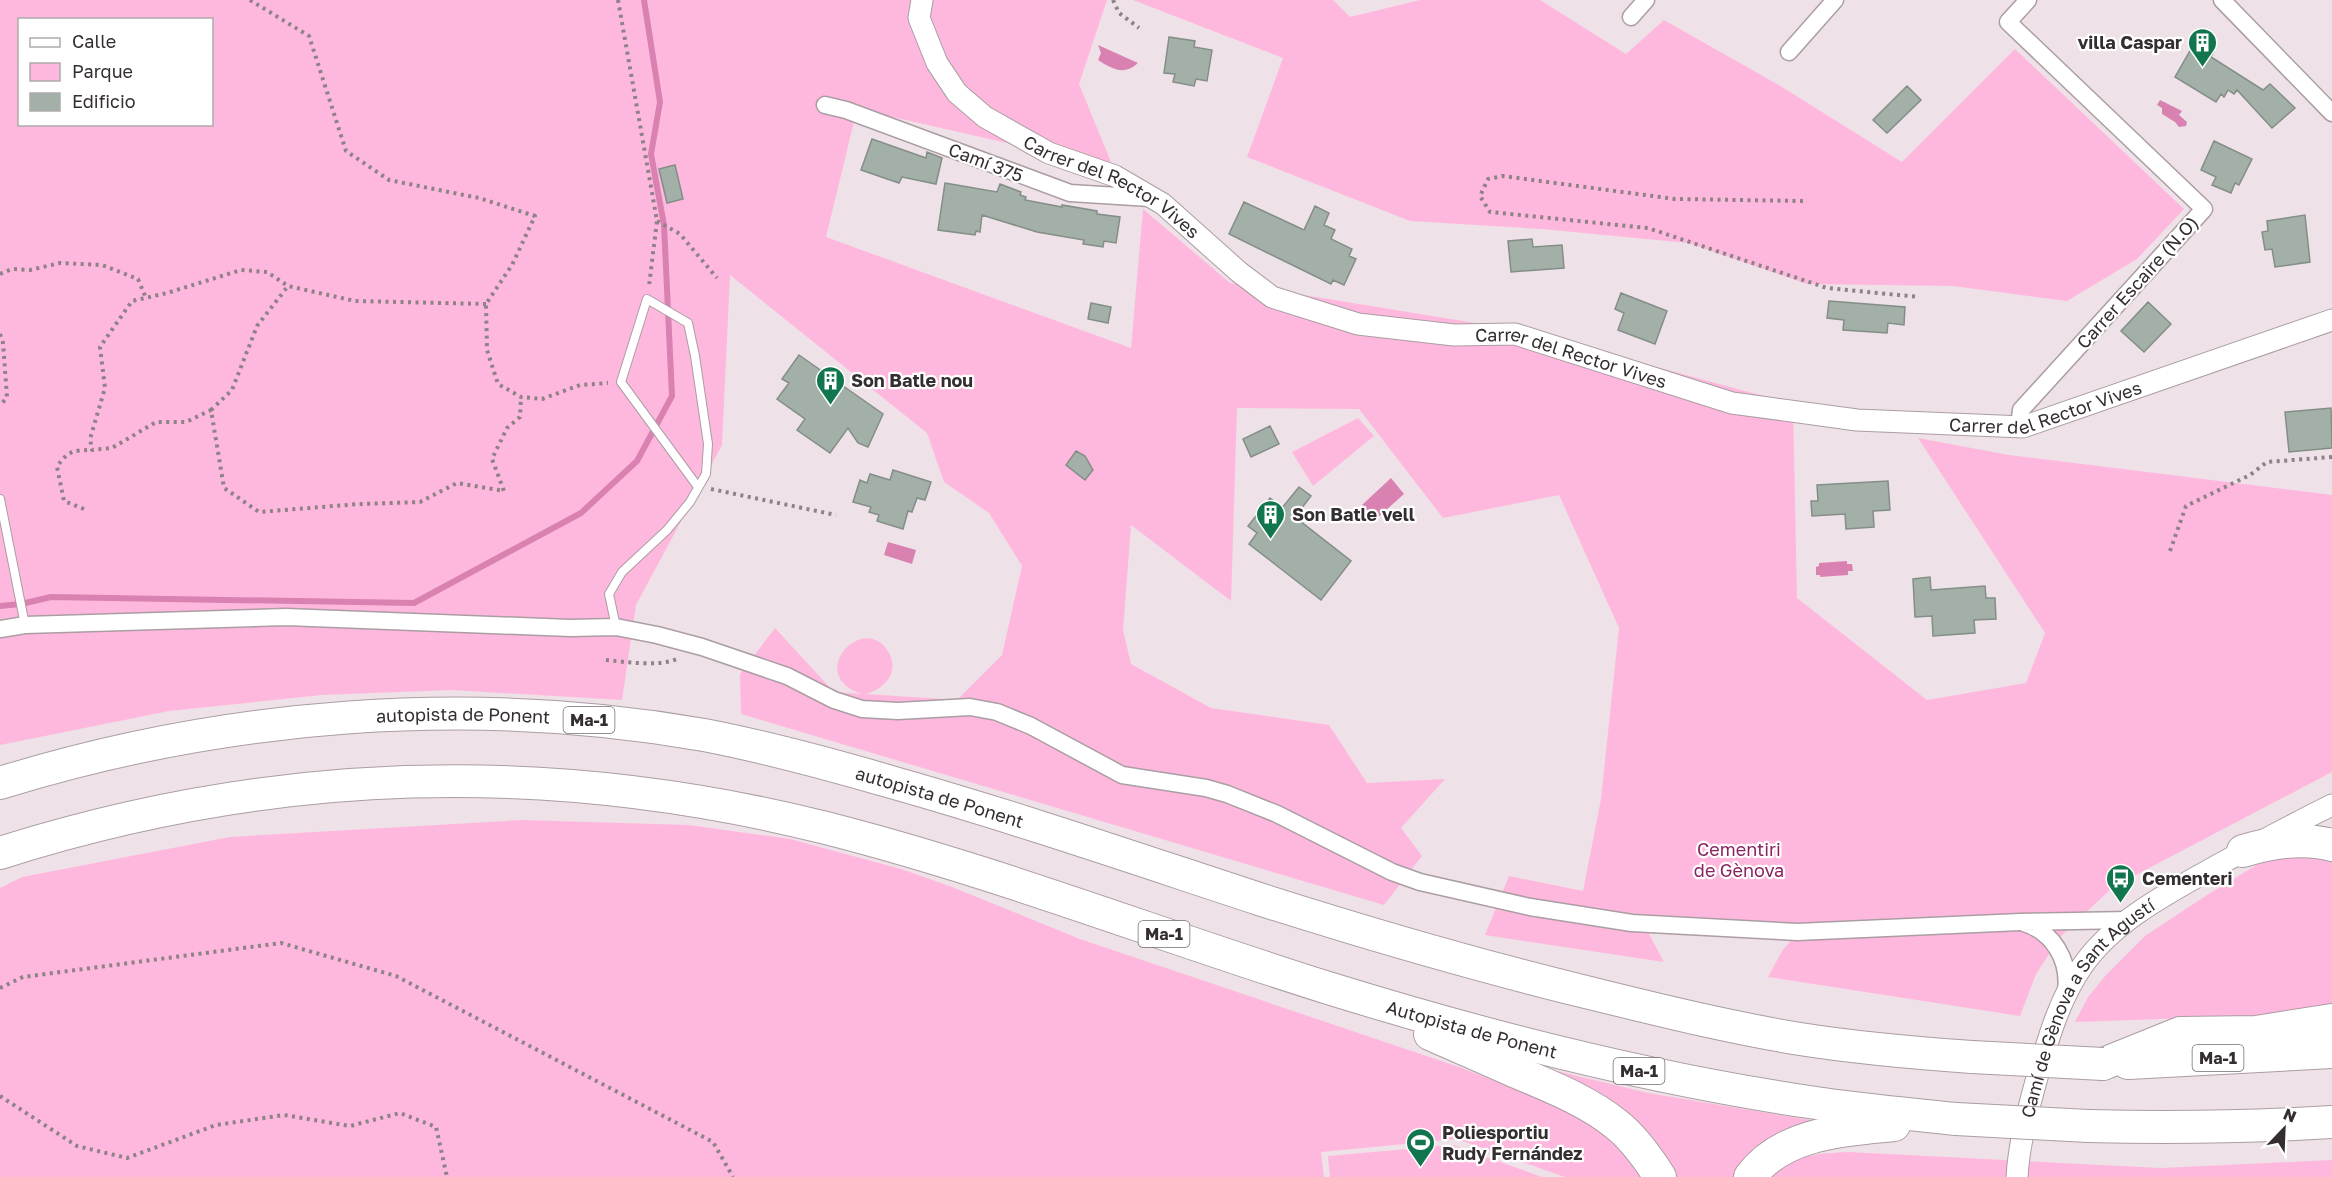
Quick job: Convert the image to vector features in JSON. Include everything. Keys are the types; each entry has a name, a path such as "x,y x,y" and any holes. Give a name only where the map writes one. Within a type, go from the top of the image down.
{"highway":[{"name":"autopista de Ponent","path":"0,783 115,752 274,724 379,715 487,715 551,718 646,727 754,745 821,762 971,805 1271,902 1451,957 1643,1006 1798,1038 1892,1051 2103,1064"},
{"name":"Autopista de Ponent","path":"0,853 110,821 234,797 346,784 448,780 505,781 618,789 726,806 865,838 1328,988 1525,1044 1664,1076 1816,1103 1956,1119"},
{"path":"2243,851 2281,841 2312,841 2332,845"},
{"path":"1328,988 1582,1102 1617,1125 1641,1149 1660,1177"},
{"path":"2103,1064 2180,1033 2256,1032 2332,1020"},
{"name":"Ma-1","path":"2103,1064 2332,1052"},
{"path":"1750,1177 1780,1150 1807,1140 1857,1129 1956,1119"},
{"name":"Ma-1","path":"1956,1119 2159,1128 2332,1122"}],"street":[{"name":"Carrer del Rector Vives","path":"922,0 919,18 937,63 957,93 985,117 1049,153 1115,176 1163,204 1197,232 1239,272 1272,297 1358,324 1454,335 1515,334 1732,403 1857,420 2023,427 2332,320"},
{"path":"1631,17 1646,0"},
{"path":"1789,51 1835,0"},
{"name":"Carrer Escaire (N.O)","path":"2023,427 2020,418 2021,410 2204,208 2008,22 2028,0"},
{"path":"2224,1 2330,108"},
{"name":"Camí 375","path":"825,105 846,110 1070,193 1151,198"},
{"path":"0,629 25,625 286,617 570,628 616,627 702,647 787,676 834,700 862,709 898,711 970,707 997,712 1031,726 1122,775 1206,788 1227,794 1277,814 1392,872 1420,882 1530,907 1632,923 1797,933 2020,922 2130,920"},
{"name":"Camí de Gènova a Sant Agustí","path":"2017,1177 2034,1089 2049,1035 2066,994 2090,956 2130,920 2169,893 2243,851 2332,805"},
{"path":"2020,922 2033,926 2054,942 2067,974 2066,994"}],"lane":[{"path":"616,627 609,594 622,572 668,530 690,502 706,474 708,444 688,323 647,299 621,382 698,487"},
{"path":"0,499 25,625"}],"path":[{"path":"250,0 309,36 346,151 389,180 479,198 535,216 512,265 486,304 487,350 498,384 521,397 542,399 580,385 621,382"},
{"path":"618,0 657,221 647,299"},
{"path":"1113,0 1119,13 1139,28"},
{"path":"1803,201 1675,199 1503,176 1488,179 1480,196 1490,212 1648,228 1827,288 1919,297"},
{"path":"657,221 680,234 717,278"},
{"path":"0,274 12,269 30,270 60,263 102,266 138,279 146,298"},
{"path":"92,450 90,439 105,388 100,347 132,301 241,270 267,272 288,286 355,302 486,304"},
{"path":"84,509 64,501 57,467 65,455 79,450 112,448 156,422 186,422 212,410 232,390 256,326 288,286"},
{"path":"0,334 3,343 7,396 0,406"},
{"path":"212,410 224,488 260,512 359,504 420,502 457,483 504,490 492,459 507,428 520,417 521,397"},
{"path":"2170,551 2186,506 2250,475 2266,462 2332,457"},
{"path":"698,487 836,515"},
{"path":"606,660 638,663 672,661 702,647"},
{"path":"0,988 23,977 281,943 396,976 713,1142 733,1177"},
{"path":"0,1096 77,1146 127,1158 216,1125 284,1115 350,1126 400,1113 436,1127 447,1177"}],"green space":[{"name":"Cementiri de Gènova","path":"0,0 1107,0 1079,84 1113,167 857,109 826,237 1131,348 1143,209 1230,283 1524,331 1793,404 1797,598 1927,700 2026,683 2045,633 1918,438 2009,455 2332,495 2332,772 2113,887 2061,936 2036,974 2020,1016 1768,977 1782,951 1804,926 1656,920 1649,934 1664,962 1485,935 1509,876 1583,891 1601,799 1619,628 1559,495 1443,518 1359,409 1237,408 1231,601 1131,525 1123,630 1131,664 1211,708 1329,725 1367,783 1445,779 1401,828 1422,856 1384,905 741,714 740,674 775,628 834,692 862,694 845,685 838,673 838,661 844,650 854,642 866,638 879,641 889,653 892,668 884,684 866,694 957,700 1002,655 1022,566 989,513 944,482 927,433 730,275 722,445 636,605 622,700 452,690 322,695 169,711 0,745"},
{"path":"1133,0 1333,0 1350,17 1420,0 1540,0 1626,54 1664,20 1782,87 1902,162 2015,49 2184,209 2137,259 2067,301 1953,286 1807,284 1688,243 1542,229 1410,221 1247,157 1283,58"},
{"path":"1358,418 1374,436 1313,486 1292,452"},
{"path":"522,820 689,825 790,839 901,869 952,887 1080,939 1459,1067 1525,1093 1565,1110 1607,1135 1626,1154 1643,1177 1565,1177 1457,1139 1321,1152 1324,1177 0,1177 0,888 22,877 230,837"},
{"path":"2312,855 2332,860 2332,1004 2278,1015 2075,1022 2088,997 2106,975 2145,936 2260,863 2285,856"},
{"path":"1516,1061 1648,1093 1829,1123 1737,1177 1676,1177 1667,1160"},
{"name":"Poliesportiu Rudy Fernández","path":"1453,1145 1542,1177 1330,1177 1328,1156"},
{"path":"1849,1152 2161,1168 2332,1160 2332,1177 1771,1177 1789,1163 1807,1156"}],"shaded area":[{"path":"1098,45 1138,63 1123,70 1113,68 1098,60 1101,53"},
{"path":"2160,100 2182,111 2179,115 2187,122 2186,126 2179,127 2162,114 2162,108 2157,105"},
{"path":"1391,478 1404,494 1375,520 1362,505"},
{"path":"888,542 916,550 912,564 884,555"},
{"path":"1847,561 1847,564 1852,564 1853,571 1848,571 1848,575 1820,577 1816,575 1816,567 1819,563"}],"building":[{"path":"1169,37 1195,41 1194,47 1212,50 1207,81 1196,79 1194,86 1173,82 1175,74 1164,73"},
{"name":"villa Caspar","path":"2200,42 2214,51 2211,57 2263,90 2270,84 2295,108 2272,128 2237,90 2234,94 2228,90 2224,97 2221,94 2216,102 2175,77 2191,49 2195,51"},
{"path":"1907,86 1921,100 1887,133 1873,120"},
{"path":"872,139 926,158 927,152 942,158 936,184 902,177 899,183 861,170"},
{"path":"2214,141 2252,159 2239,185 2235,183 2231,193 2212,185 2216,177 2201,170"},
{"path":"675,165 683,199 667,203 659,169"},
{"path":"945,183 997,192 1000,184 1021,192 1020,195 1026,197 1025,200 1097,211 1097,214 1120,217 1116,243 1104,241 1103,247 1083,244 1084,240 1037,232 982,215 980,232 976,231 975,235 938,230"},
{"path":"1244,202 1304,230 1315,206 1329,213 1324,225 1335,230 1331,239 1352,249 1349,256 1356,259 1344,285 1333,280 1331,284 1229,234"},
{"path":"2305,215 2310,262 2275,267 2272,249 2265,250 2262,232 2268,231 2267,221"},
{"path":"1532,239 1533,247 1562,245 1564,268 1511,272 1508,241"},
{"path":"1621,293 1667,311 1655,344 1618,330 1624,313 1615,309"},
{"path":"1829,301 1905,307 1904,325 1888,323 1887,333 1843,330 1844,320 1827,318"},
{"path":"2148,302 2171,324 2144,352 2121,331"},
{"path":"1091,303 1111,307 1108,323 1088,319"},
{"name":"Son Batle nou","path":"799,355 883,414 868,447 858,443 848,428 830,453 797,430 805,419 777,399 789,383 782,379"},
{"path":"2331,408 2332,448 2289,452 2285,412"},
{"path":"1270,426 1279,444 1251,457 1243,439"},
{"path":"1076,451 1085,456 1093,470 1085,480 1066,465"},
{"path":"893,470 931,482 925,500 917,498 912,512 908,511 903,529 877,521 879,515 869,512 871,507 853,502 860,480 867,483 870,474 890,480"},
{"path":"1888,481 1890,510 1873,511 1874,527 1846,529 1845,514 1812,516 1811,501 1818,501 1817,485"},
{"name":"Son Batle vell","path":"1299,487 1311,496 1295,517 1351,561 1321,600 1249,544 1257,533 1248,526 1270,498 1282,508"},
{"path":"1930,577 1931,590 1985,586 1986,598 1995,598 1996,619 1974,620 1975,633 1933,636 1932,616 1915,617 1913,579"}],"waterway":[{"path":"0,606 51,597 414,603 581,513 637,461 672,396 664,225 651,154 660,102 644,0"}],"place":[{"name":"villa Caspar","path":"2203,68"},
{"name":"Son Batle nou","path":"830,406"},
{"name":"Son Batle vell","path":"1271,540"},
{"name":"Cementeri","path":"2121,904"},
{"name":"Poliesportiu Rudy Fernández","path":"1421,1168"}]}
